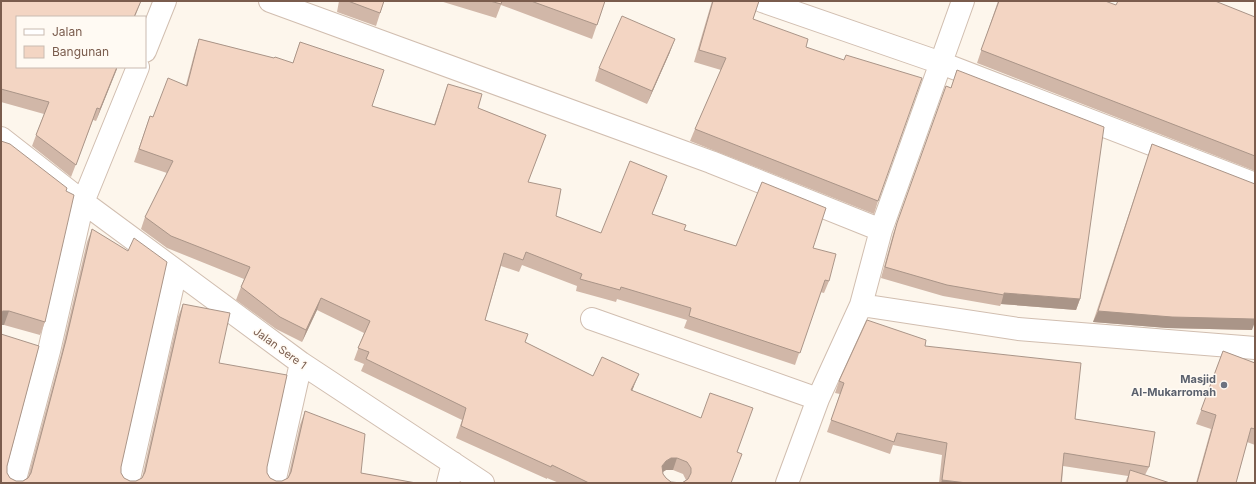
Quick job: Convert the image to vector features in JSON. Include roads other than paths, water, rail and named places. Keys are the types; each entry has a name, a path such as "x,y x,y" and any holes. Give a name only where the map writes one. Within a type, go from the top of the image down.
{"street":[{"path":"146,48 165,1"},
{"path":"270,1 711,162 881,230"},
{"path":"762,1 941,62 1255,184"},
{"path":"787,483 818,399 861,305 881,230 962,1"},
{"path":"14,483 49,352 84,202 138,68"},
{"name":"Jalan Sere 1","path":"1,138 176,271 451,473 483,483"},
{"path":"128,483 176,271"},
{"path":"861,305 1018,329 1255,348"},
{"path":"592,319 818,399"},
{"path":"28,345 49,352"},
{"path":"274,483 301,363"}],"place":[{"name":"Masjid Al-Mukarromah","path":"1224,385"}]}
